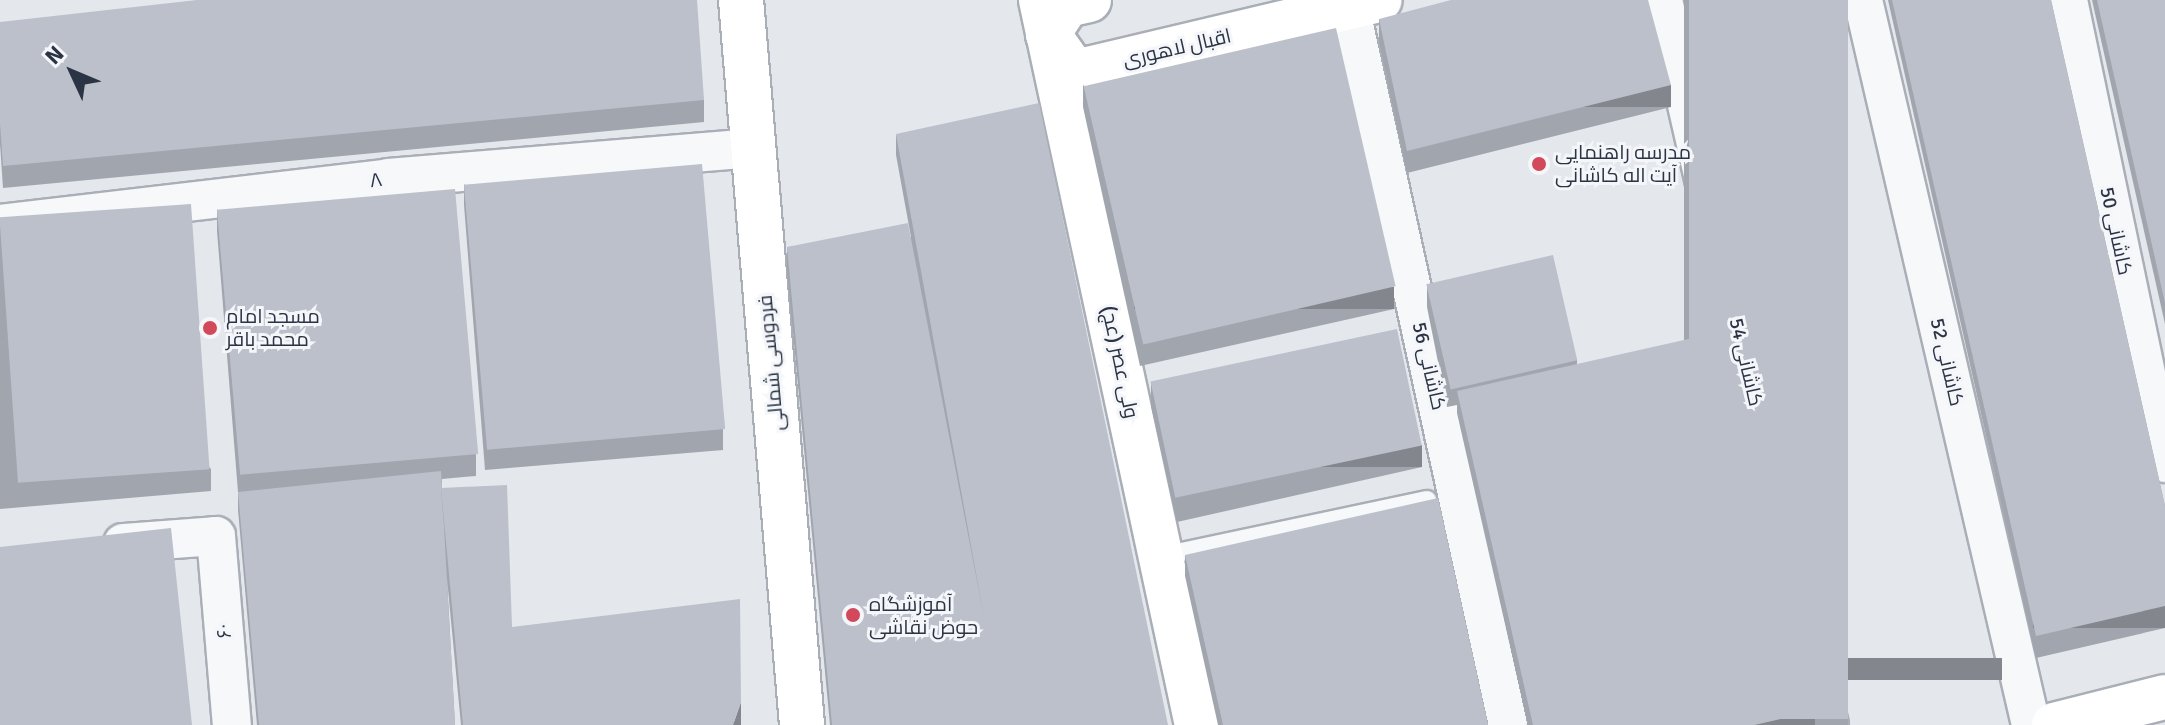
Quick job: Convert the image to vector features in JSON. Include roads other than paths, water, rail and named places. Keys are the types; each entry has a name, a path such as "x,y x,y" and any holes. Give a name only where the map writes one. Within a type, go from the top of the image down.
{"main road":[{"name":"فردوسی شمالی","path":"741,0 802,725"},
{"path":"1044,17 1067,5 1089,0"},
{"name":"اقبال لاهوری","path":"1044,17 1075,72 1365,4"},
{"name":"ولی عصر (عج)","path":"1044,17 1133,389 1197,725"},
{"path":"2054,725 2165,697"}],"street":[{"name":"کاشانی 54","path":"1663,0 1829,725"},
{"name":"کاشانی 52","path":"1863,0 2031,725"},
{"name":"کاشانی 50","path":"2068,0 2165,463"},
{"name":"کاشانی 56","path":"1365,4 1412,326 1458,494 1508,725"},
{"name":"۸","path":"0,224 389,178 753,148"},
{"name":"۶۰","path":"93,545 216,536 232,725"}],"lane":[{"path":"1163,556 1458,494"}],"place":[{"name":"مدرسه راهنمایی آیت اله کاشانی","path":"1539,164"},
{"name":"مسجد امام محمد باقر","path":"210,328"},
{"name":"آموزشگاه حوض نقاشی","path":"853,615"}]}
